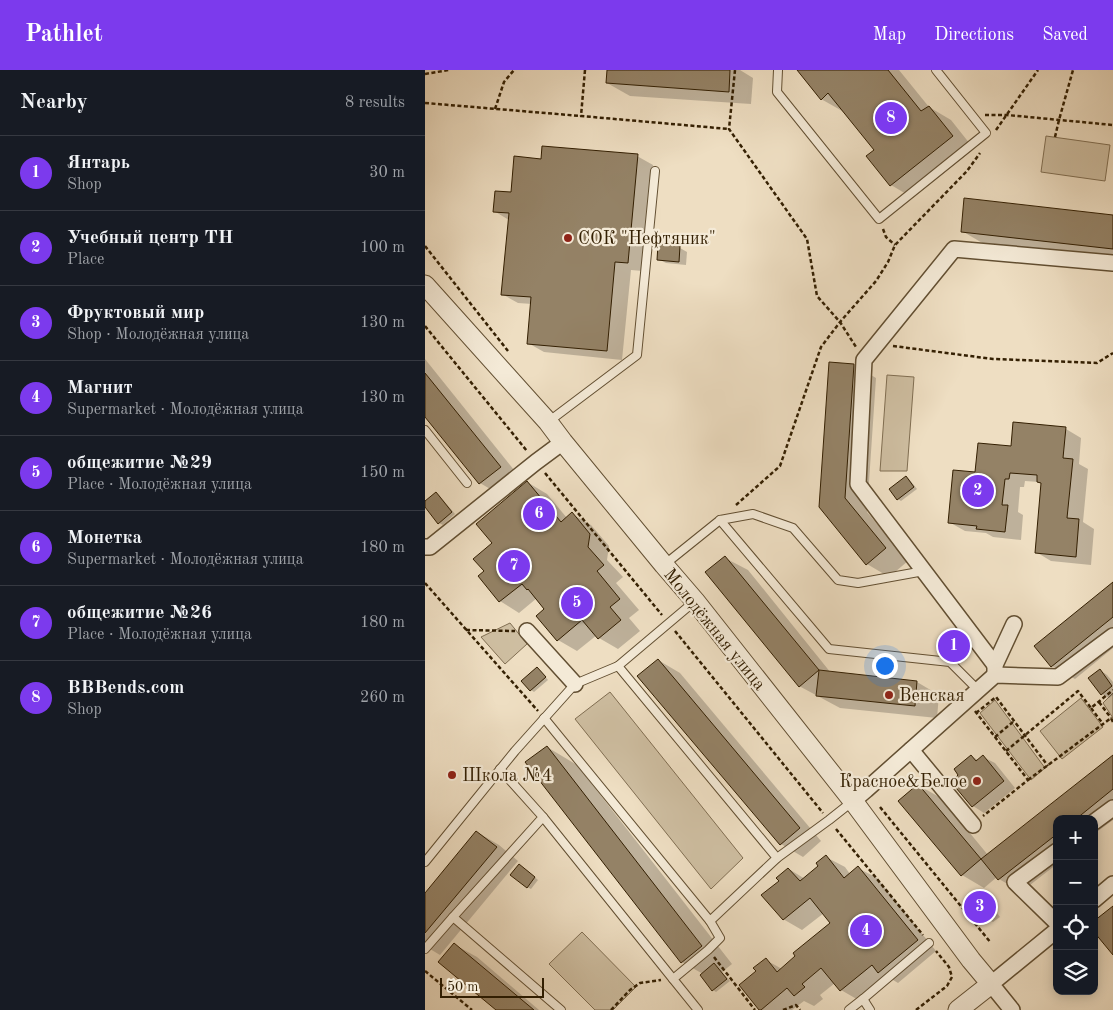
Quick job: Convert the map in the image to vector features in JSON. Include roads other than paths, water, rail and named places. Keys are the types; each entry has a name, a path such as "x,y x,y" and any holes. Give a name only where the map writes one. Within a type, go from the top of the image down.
{"street":[{"path":"1113,263 954,248 864,360 858,484 924,571 995,670 1058,677 1113,636"},
{"name":"Молодёжная улица","path":"425,285 548,422 695,601 853,801 971,960 991,984"},
{"path":"427,548 563,442"},
{"path":"853,801 978,690 995,670 1014,624"},
{"path":"527,631 575,684"},
{"path":"911,750 973,825"},
{"path":"1098,819 1113,808"},
{"path":"1053,854 1015,882 1053,919"},
{"path":"1098,897 1113,884"},
{"path":"958,1010 1053,933"},
{"path":"991,984 1012,1010"}],"lane":[{"path":"778,70 777,92 879,219 985,133 936,70"},
{"path":"548,422 637,355 655,170"},
{"path":"592,389 598,397"},
{"path":"425,430 467,482"},
{"path":"664,565 720,520 753,514 793,528 838,580 858,584 924,571"},
{"path":"720,520 829,649 950,662 978,690"},
{"path":"425,862 501,769 575,684 617,666 695,601"},
{"path":"617,666 777,858"},
{"path":"544,718 710,921 720,938 673,979"},
{"path":"501,769 543,817 698,1010"},
{"path":"710,921 777,858 853,801"},
{"path":"425,949 543,817"},
{"path":"453,917 561,1010"},
{"path":"849,1010 929,943"},
{"path":"863,999 870,1010"}],"place":[{"name":"BBBends.com","path":"891,118"},
{"name":"СОК \"Нефтяник\"","path":"568,238"},
{"name":"Учебный центр ТН","path":"978,491"},
{"name":"Монетка","path":"539,514"},
{"name":"общежитие №26","path":"514,566"},
{"name":"общежитие №29","path":"577,603"},
{"name":"Янтарь","path":"954,646"},
{"name":"Венская","path":"889,695"},
{"name":"Школа №4","path":"452,775"},
{"name":"Красное&Белое","path":"977,781"},
{"name":"Фруктовый мир","path":"980,907"},
{"name":"Магнит","path":"866,931"}]}
